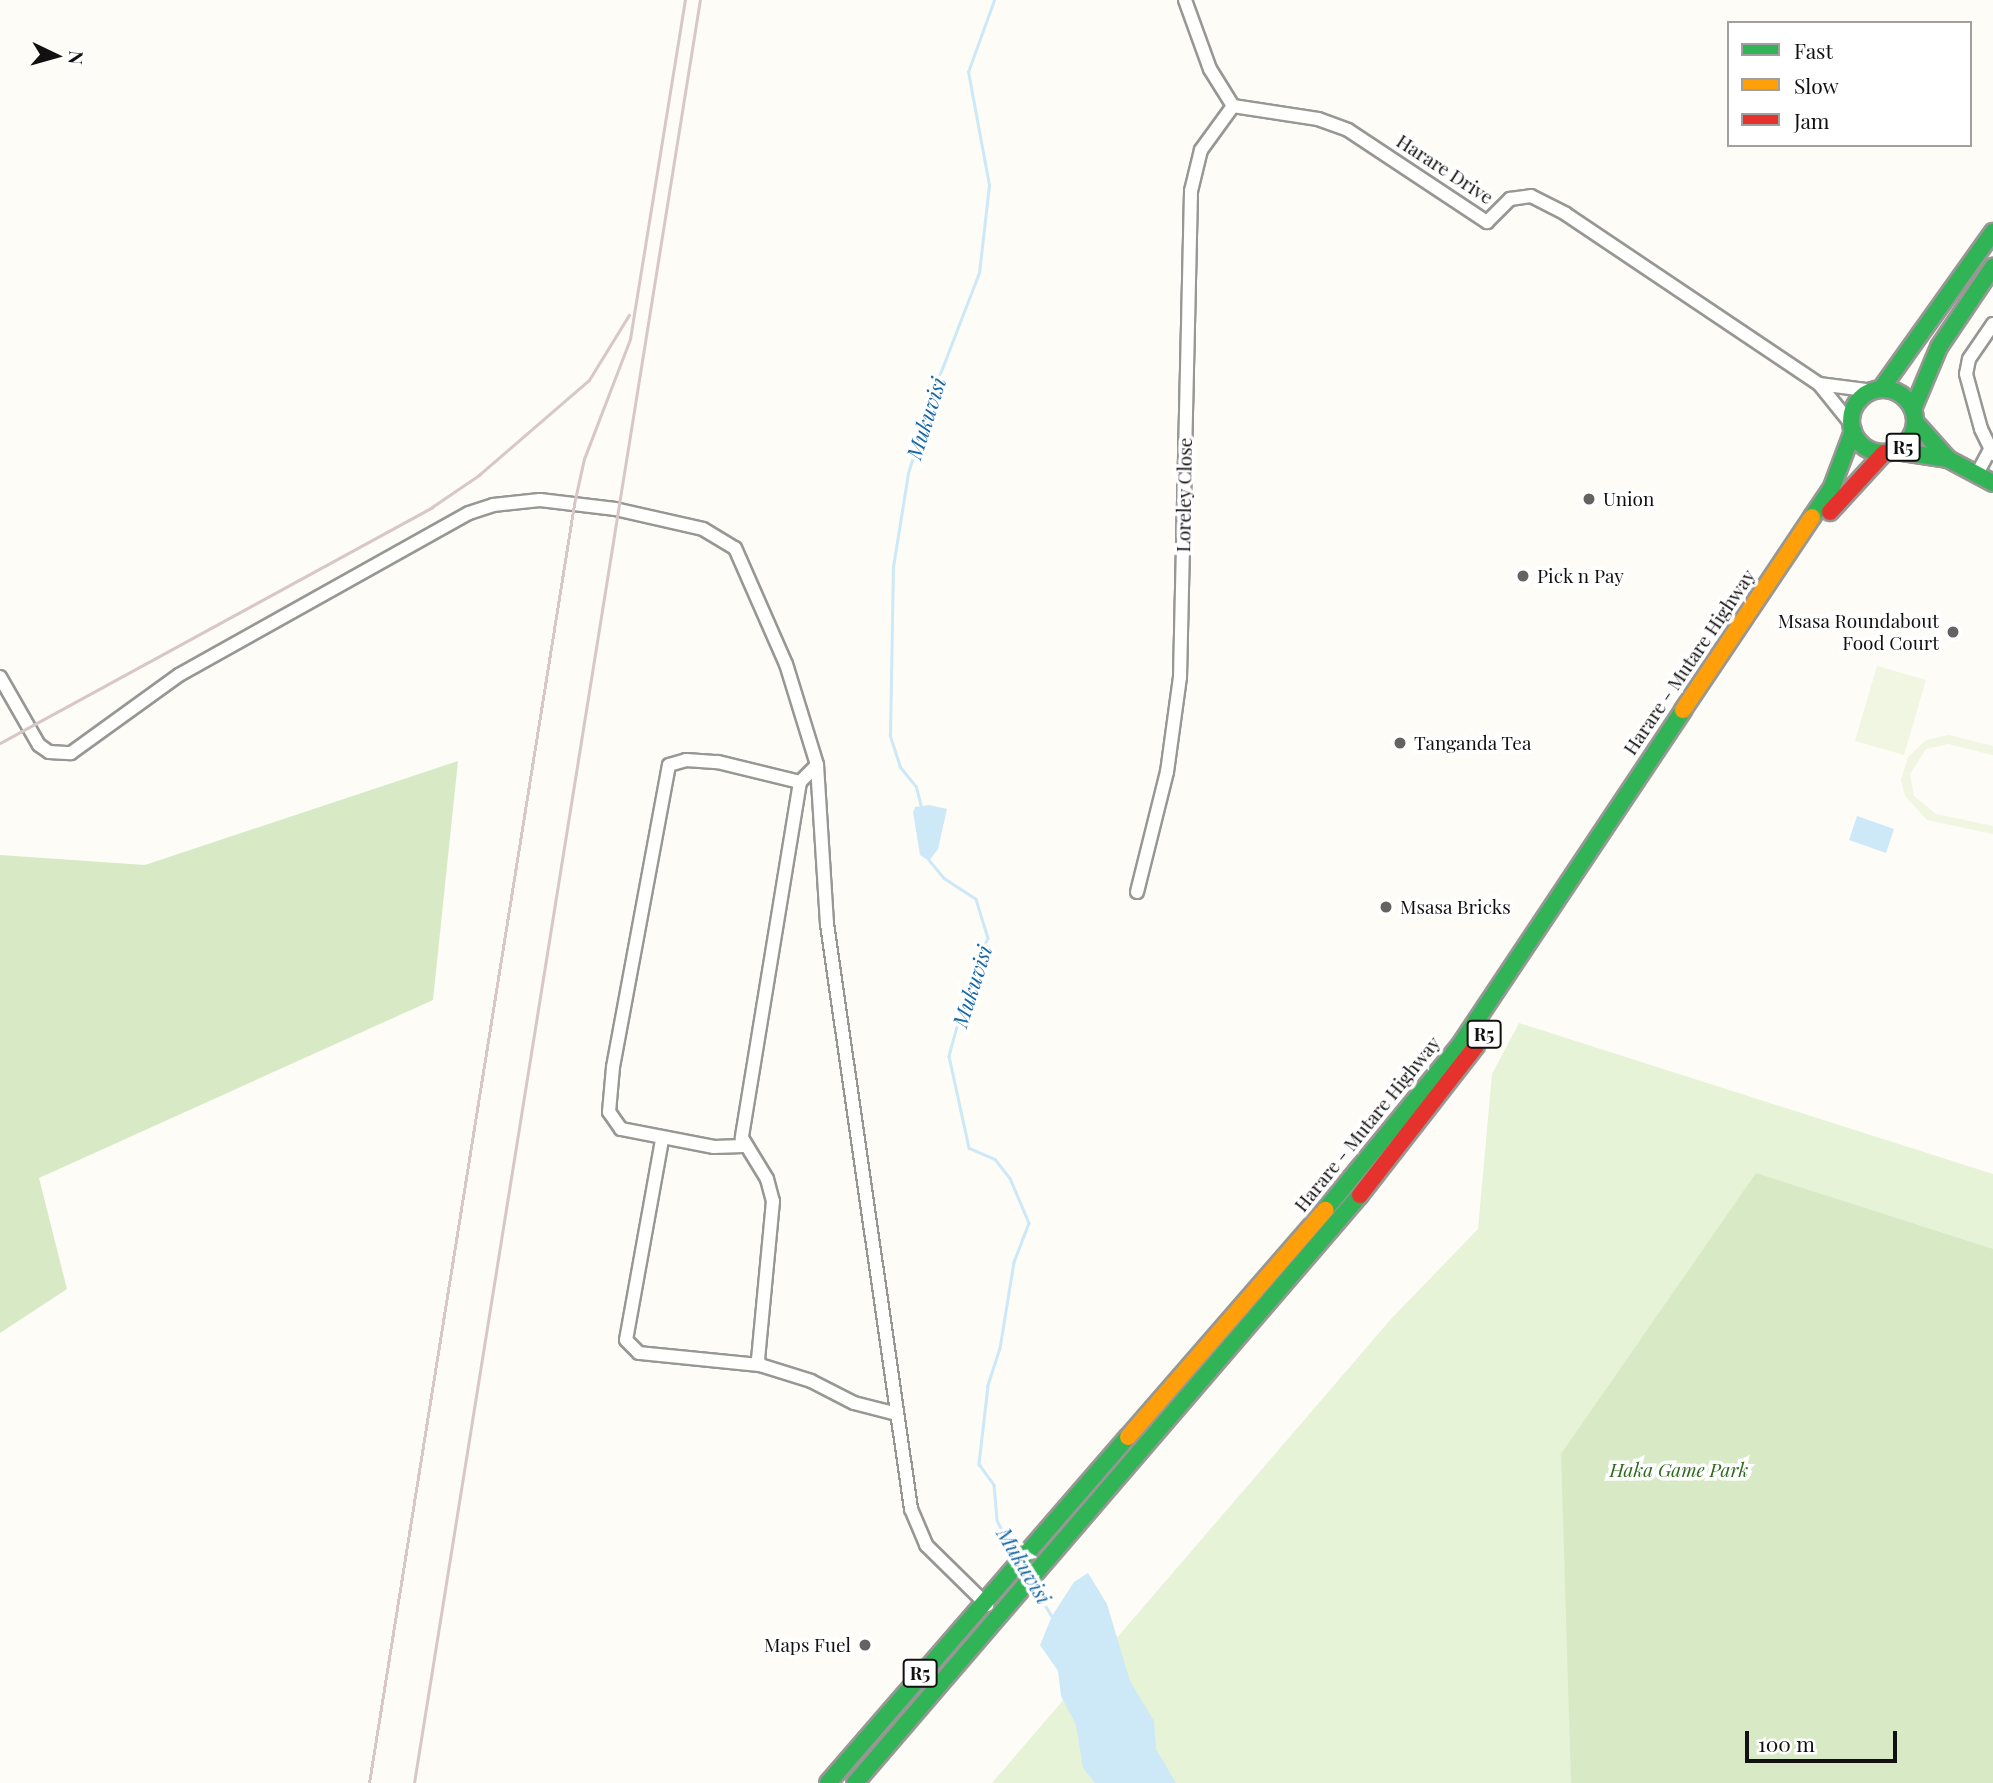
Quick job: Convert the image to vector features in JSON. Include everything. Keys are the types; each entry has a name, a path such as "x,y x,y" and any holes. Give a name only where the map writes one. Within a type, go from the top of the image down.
{"main road":[{"name":"R5","path":"1993,232 1877,390 1857,404 1852,428 1869,450 1890,452 1908,442 1914,416 1939,347 1993,267"},
{"name":"R5","path":"1877,390 1900,394 1914,416"},
{"path":"1914,416 1948,459"},
{"name":"Harare - Mutare Highway","path":"828,1783 1381,1144 1460,1045 1832,487 1852,428"},
{"path":"1890,452 1948,459 1993,483"},
{"name":"Harare - Mutare Highway","path":"855,1783 996,1613 1029,1580 1425,1116 1841,496 1890,452"}],"street":[{"path":"1185,0 1210,69 1233,106"},
{"name":"Harare Drive","path":"1233,106 1318,119 1348,130 1487,222 1510,199 1531,196 1566,214 1819,384 1852,428"},
{"name":"Loreley Close","path":"1137,892 1167,772 1180,677 1191,191 1201,150 1233,106"},
{"path":"1977,474 1991,452 1981,429 1966,369 1993,324"},
{"name":"Harare Drive","path":"1819,384 1877,390"},
{"path":"0,677 39,745 49,752 71,753 178,675 469,513 503,502 540,500 615,509 703,529 735,548 786,664 817,765 826,916 906,1483 919,1535 996,1613"},
{"path":"743,1146 662,1140 621,1129 611,1121 609,1101 666,771 675,761 718,762 800,782"},
{"path":"760,1365 758,1338 773,1201 767,1179 743,1146 800,782 817,765"},
{"path":"662,1140 626,1340 639,1353 760,1365 811,1381 854,1404 897,1414"}],"green space":[{"path":"1877,666 1926,680 1904,755 1855,741"},
{"path":"1949,735 1993,746 1993,755 1948,744 1926,749 1910,774 1914,796 1936,814 1993,826 1993,834 1927,820 1905,796 1901,780 1908,757 1926,740"},
{"path":"458,761 433,1000 39,1178 67,1289 0,1333 0,855 145,865"},
{"name":"Haka Game Park","path":"1519,1023 1993,1174 1993,1783 992,1783 1391,1319 1478,1229 1492,1074"},
{"path":"1756,1173 1993,1249 1993,1783 1571,1783 1561,1454"}],"water":[{"path":"929,805 947,809 938,849 929,861 920,855 913,812 915,807"},
{"path":"1857,816 1894,829 1886,853 1849,840"},
{"path":"1088,1573 1107,1604 1130,1681 1154,1721 1156,1749 1176,1783 1095,1783 1083,1768 1076,1725 1061,1696 1058,1671 1040,1645 1052,1616 1074,1582"}],"waterway":[{"name":"Mukuvisi","path":"921,807 916,787 900,767 890,736 893,567 908,473 933,392 979,273 989,185 968,72 994,0"},
{"name":"Mukuvisi","path":"929,860 944,878 976,899 988,938 971,976 949,1056 969,1148 995,1159 1010,1178 1029,1223 1014,1262 1000,1348 988,1386 979,1464 994,1485 997,1520 1015,1557"},
{"name":"Mukuvisi","path":"1035,1589 1052,1616"}],"railway":[{"path":"369,1783 574,504 584,459 630,339 685,0"},
{"path":"414,1783 700,0"},
{"path":"0,743 432,507 479,475 589,380 629,315"}],"traffic: fast":[{"path":"1881,389 1993,232"},
{"path":"1913,409 1939,347 1993,267"},
{"path":"1883,389 1906,398 1915,421 1906,444 1883,453 1860,444 1851,421 1860,398 1883,389"},
{"path":"1916,423 1948,459"},
{"path":"1812,517 1832,487 1853,431"},
{"path":"1896,451 1948,459 1993,483"},
{"path":"1325,1210 1460,1045 1683,710"},
{"path":"855,1783 1360,1195"},
{"path":"828,1783 1128,1437"}],"traffic: slow":[{"path":"1683,710 1812,517"},
{"path":"1128,1437 1325,1210"}],"traffic: jam":[{"path":"1830,512 1884,453"},
{"path":"1360,1195 1476,1046"}],"place":[{"name":"Union","path":"1589,499"},
{"name":"Pick n Pay","path":"1523,576"},
{"name":"Msasa Roundabout Food Court","path":"1953,632"},
{"name":"Tanganda Tea","path":"1400,743"},
{"name":"Msasa Bricks","path":"1386,907"},
{"name":"Maps Fuel","path":"865,1645"}]}
